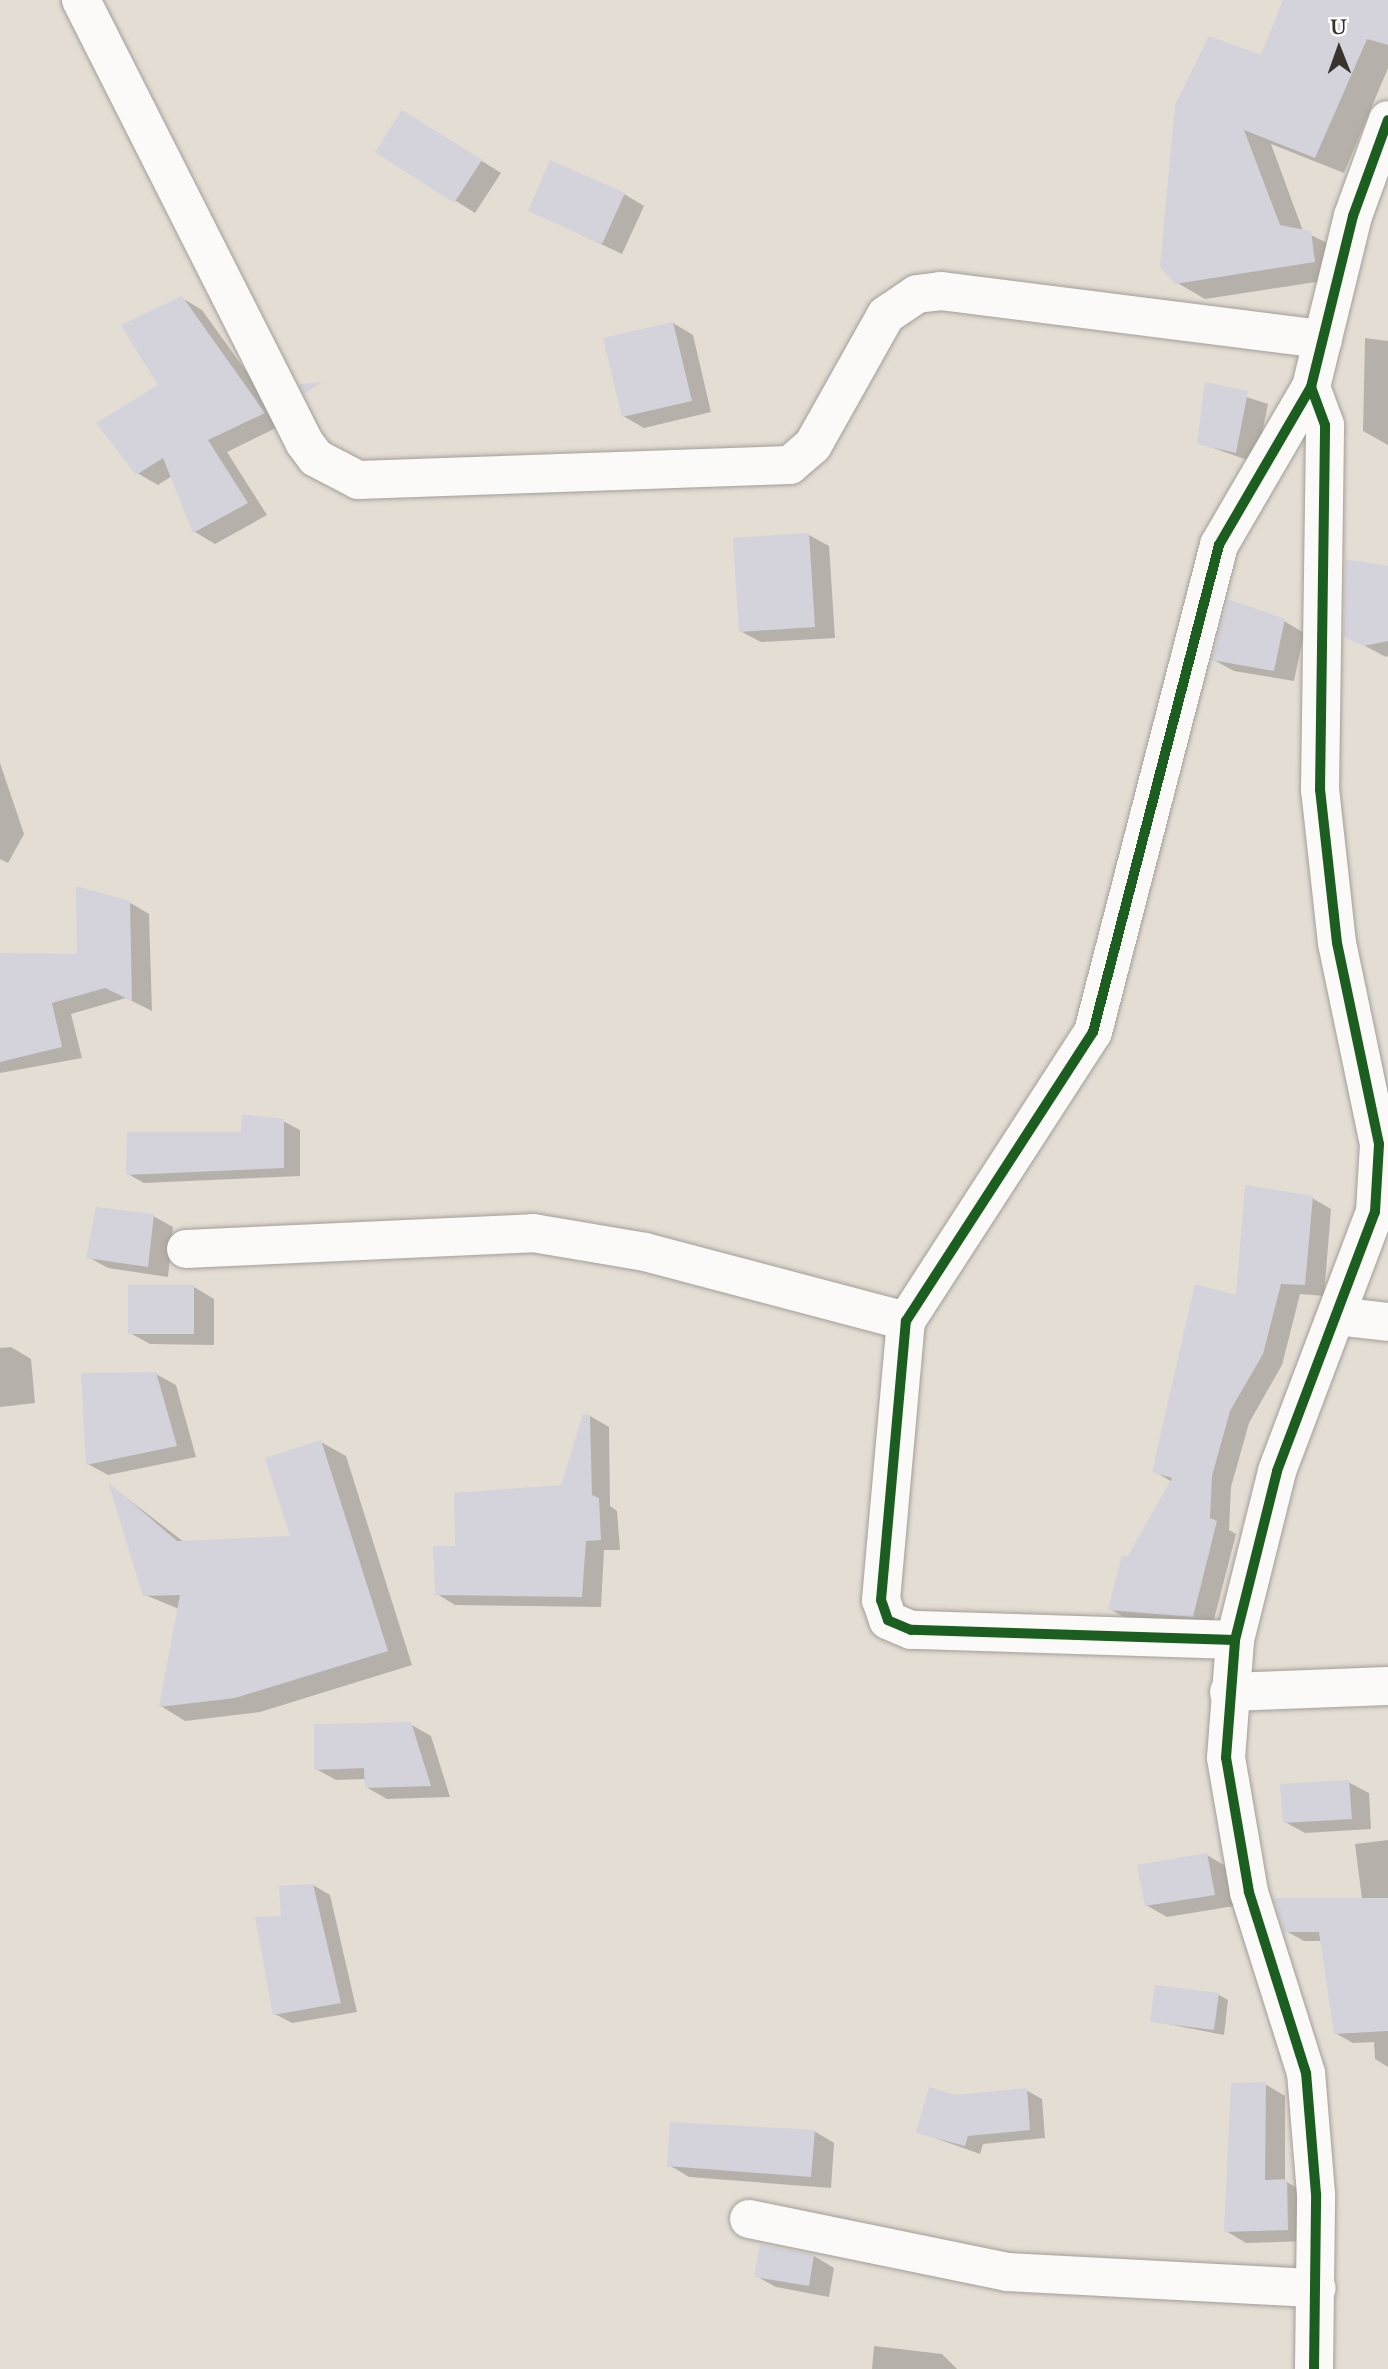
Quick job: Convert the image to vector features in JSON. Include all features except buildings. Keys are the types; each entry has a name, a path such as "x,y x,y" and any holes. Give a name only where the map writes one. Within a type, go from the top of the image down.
{"street":[{"path":"81,0 304,442 326,465 358,480 790,465 813,445 887,315 899,302 941,291 1323,339"},
{"path":"1235,1640 911,1630 888,1620 881,1600 905,1321 1093,1032 1219,545 1311,387 1353,216 1388,120"},
{"path":"1311,387 1325,425 1320,790 1337,943 1379,1144 1375,1212 1277,1471 1235,1640 1226,1758 1249,1892 1306,2073 1317,2288 1314,2369"},
{"path":"186,1249 533,1233 645,1252 905,1321"},
{"path":"1337,1316 1388,1322"},
{"path":"1229,1692 1388,1686"},
{"path":"749,2219 1007,2272 1317,2288"}],"cycle path":[{"path":"1314,2369 1316,2194 1306,2073 1249,1892 1226,1758 1235,1640 1277,1471 1375,1212 1379,1144 1337,943 1320,790 1325,425 1311,387 1353,216 1388,120"},
{"path":"1235,1640 911,1630 888,1620 881,1600 906,1321 1093,1032 1219,545 1311,387"}]}
